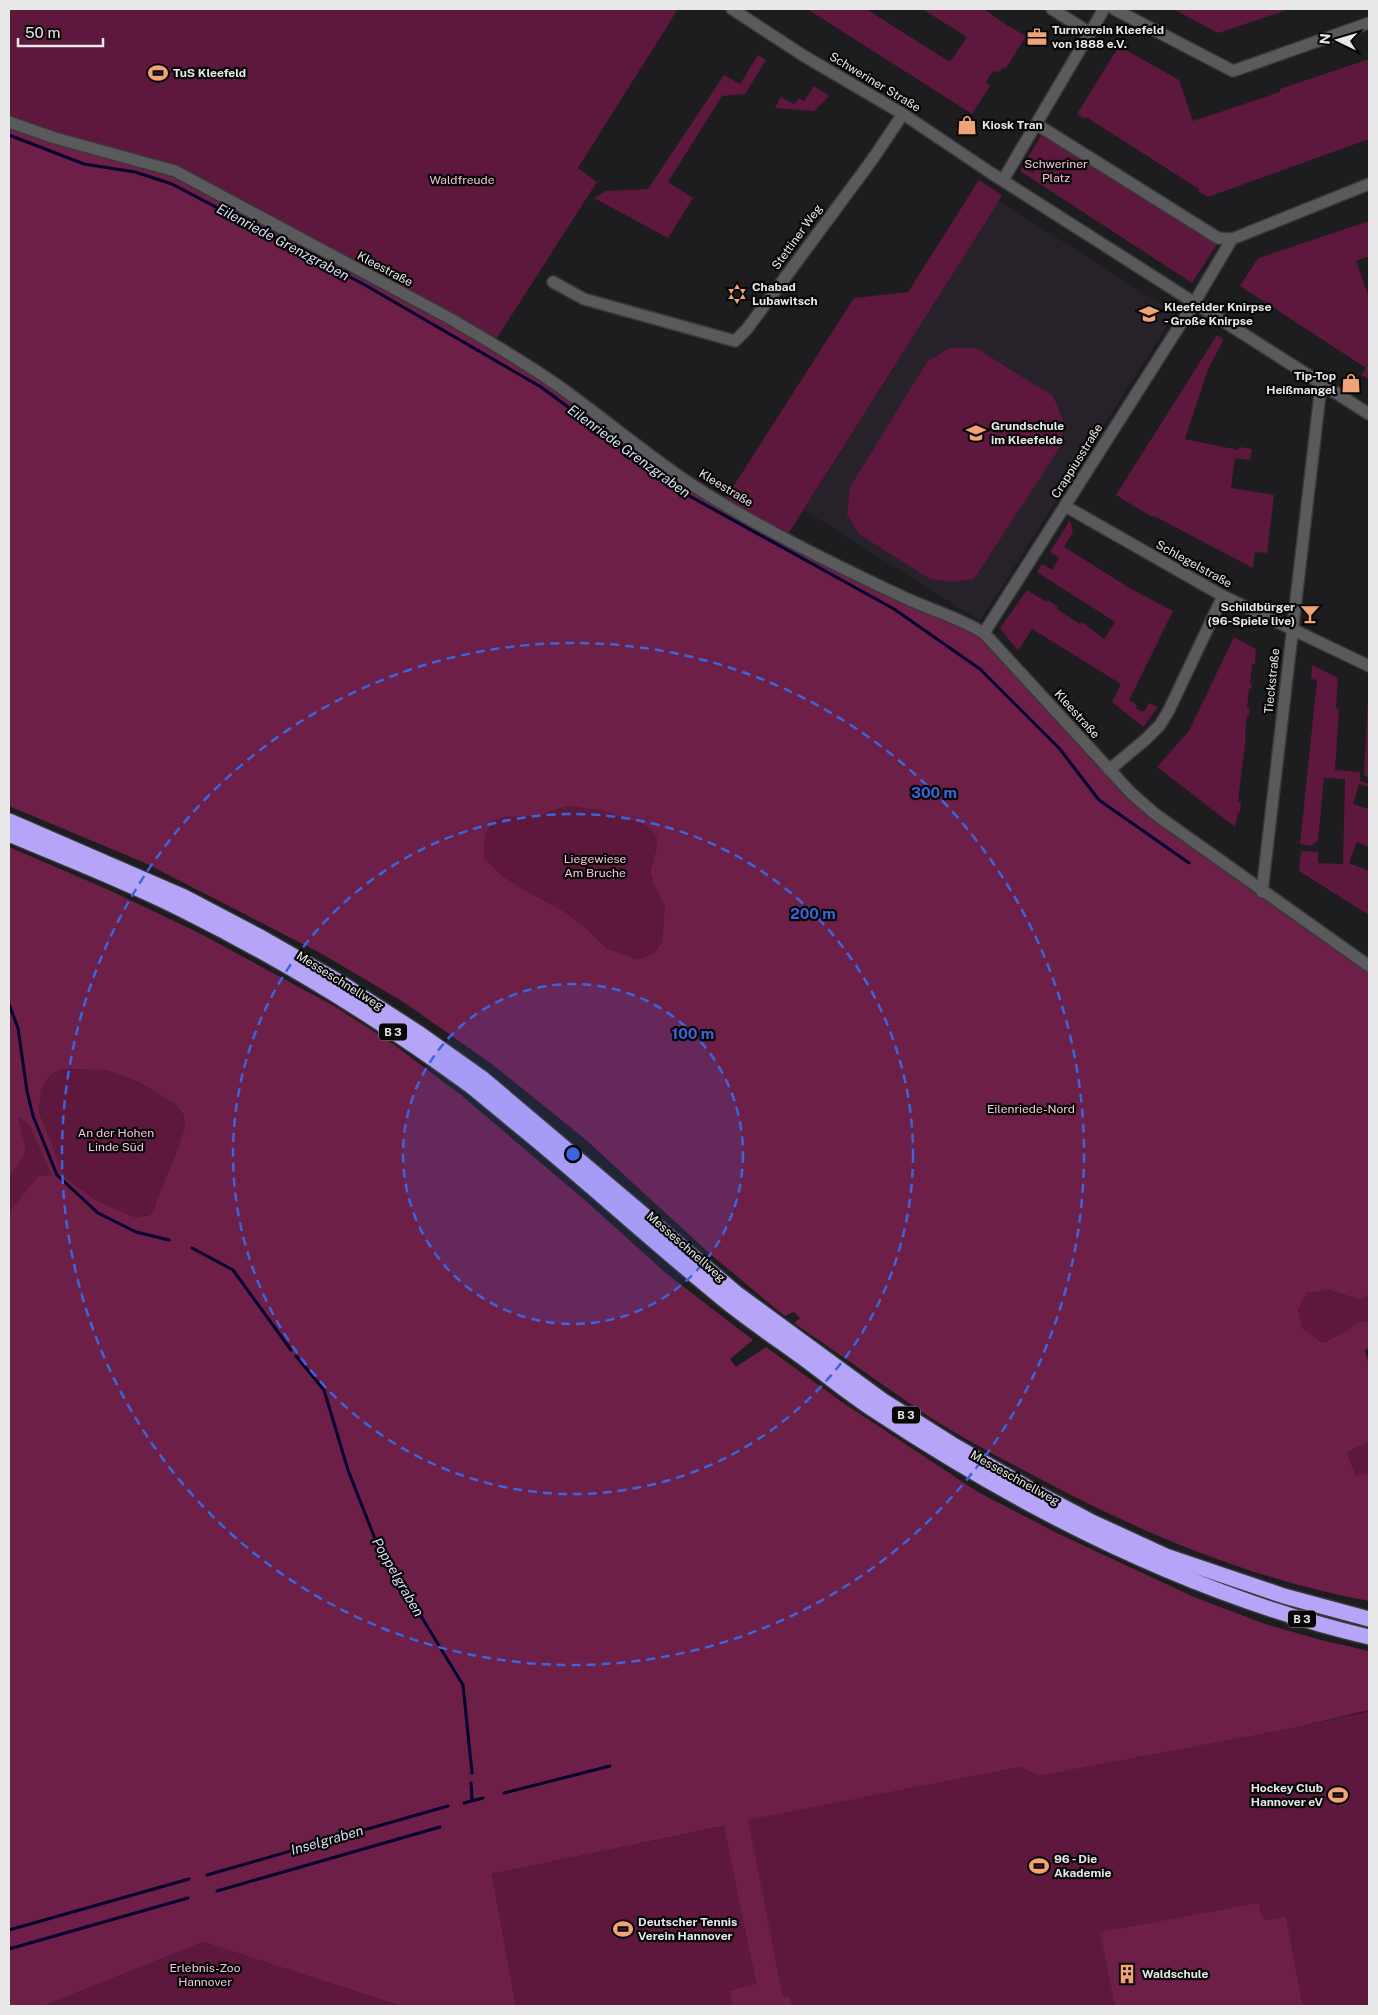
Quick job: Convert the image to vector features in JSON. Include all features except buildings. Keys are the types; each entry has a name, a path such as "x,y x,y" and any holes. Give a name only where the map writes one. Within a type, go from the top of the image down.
{"highway":[{"name":"Messeschnellweg","path":"9,820 98,858 193,902 333,978 412,1029 482,1078 736,1293 882,1400 963,1451 1084,1518 1166,1556 1284,1596 1369,1619"},
{"name":"Messeschnellweg","path":"9,834 182,909 257,949 359,1009 475,1089 584,1179 729,1304 874,1410 1024,1502 1160,1568 1236,1598 1279,1613 1369,1636"}],"street":[{"name":"Schweriner Straße","path":"732,9 804,56 903,114 1003,180"},
{"path":"1052,9 1090,32"},
{"path":"1104,9 1003,180 1369,414"},
{"path":"1114,9 1233,71 1369,23"},
{"name":"Stettiner Weg","path":"553,282 584,298 735,341 747,329 872,160 903,114"},
{"name":"Kleestraße","path":"9,122 55,138 175,172 450,319 493,344 544,376 674,472 722,504 821,558 925,607 971,625 984,633 1131,794 1154,814 1369,966"},
{"path":"1036,124 1218,238 1232,239 1369,184"},
{"name":"Crappiusstraße","path":"984,633 1194,303 1232,239"},
{"name":"Tieckstraße","path":"1262,892 1291,628 1320,394 1325,386"},
{"name":"Schlegelstraße","path":"1065,506 1224,596 1369,666"},
{"path":"1109,770 1160,725 1224,596"}],"shaded area":[{"name":"Grundschule im Kleefelde","path":"999,201 1175,313 980,621 804,510"}],"green space":[{"name":"Waldfreude","path":"9,9 678,9 578,168 597,182 493,344 9,122"},
{"path":"807,9 866,9 950,62 967,37 922,9 983,9 1026,36 1006,68 1003,67 998,73 993,71 986,82 990,86 972,114"},
{"path":"1173,9 1290,9 1218,33"},
{"path":"1119,46 1179,80 1193,121 1280,92 1280,89 1369,59 1369,139 1208,197 1198,191 1199,189 1086,117 1085,119 1077,114"},
{"path":"758,55 766,60 745,94 722,96 668,182 693,198 668,238 594,198 606,191 648,189 724,75 740,84"},
{"path":"814,86 829,96 814,111 775,108 781,97 794,104 799,98 804,101"},
{"name":"Eilenriede-Nord","path":"9,122 175,171 493,344 722,504 971,625 1131,793 1369,966 1369,1294 1361,1300 1329,1290 1306,1293 1298,1310 1303,1329 1323,1343 1346,1331 1357,1322 1369,1321 1369,1346 1365,1351 1369,1364 1369,1441 1347,1453 1356,1476 1369,1473 1369,1601 1284,1581 1243,1568 1161,1537 1083,1501 954,1432 794,1323 800,1318 794,1312 785,1316 776,1309 709,1253 585,1139 493,1065 405,1003 324,955 145,863 9,806","holes":["567,806 604,811 645,825 657,837 657,845 650,872 655,888 665,905 662,942 653,954 636,959 606,948 583,925 562,910 501,875 484,857 485,835 494,821 508,816 539,816"]},
{"name":"Schweriner Platz","path":"1043,132 1219,241 1192,283 1020,171","holes":["1029,157 1039,163 1033,173 1023,167"]},
{"path":"979,180 1002,195 999,201 785,539 722,504 854,298 908,292"},
{"path":"1369,221 1369,256 1356,261 1369,297 1369,379 1361,375 1366,368 1240,286 1259,258"},
{"path":"1217,335 1223,339 1222,343 1208,369 1185,439 1238,450 1239,447 1252,449 1250,460 1235,458 1231,488 1274,495 1267,553 1255,552 1253,568 1154,516 1152,517 1116,495"},
{"path":"949,348 976,348 1053,396 1063,420 1062,444 974,579 951,582 930,579 859,534 847,515 850,487 927,362"},
{"path":"1070,520 1073,532 1064,547 1133,590 1173,611 1129,700 1137,705 1136,708 1142,712 1149,703 1158,707 1143,727 1112,702 1121,684 1032,629 1018,651 1000,628 1027,590 1047,602 1048,600 1058,607 1057,609 1080,624 1082,622 1104,639 1115,622 1037,572 1042,564 1052,570 1059,558 1050,552"},
{"path":"1234,637 1256,649 1255,664 1252,664 1250,683 1252,683 1251,689 1249,689 1247,708 1250,709 1247,716 1238,802 1241,803 1240,812 1238,812 1235,827 1157,767 1189,731"},
{"path":"1312,665 1338,678 1336,708 1339,709 1335,770 1360,772 1360,781 1369,784 1369,787 1359,784 1353,804 1369,809 1369,847 1357,842 1349,863 1369,871 1369,915 1299,871 1301,851 1318,852 1318,863 1343,864 1345,779 1324,778 1318,840 1311,846 1300,844 1317,680 1311,679"},
{"path":"1369,681 1369,779 1364,774"},
{"name":"Liegewiese Am Bruche","path":"567,806 604,811 645,825 657,837 657,845 650,872 655,888 666,905 662,942 653,954 636,959 606,948 583,925 562,910 501,875 484,857 485,835 494,821 508,816 539,816"},
{"path":"9,847 109,890 199,933 334,1006 393,1044 461,1095 587,1202 667,1274 753,1340 730,1359 736,1367 766,1347 842,1402 978,1492 1059,1534 1194,1597 1265,1624 1369,1651 1369,1710 1294,1728 1039,1776 1020,1767 748,1820 783,1997 790,1996 792,2006 732,2006 729,1991 756,1984 724,1826 492,1874 516,2006 401,2006 203,1942 43,2006 9,2006 9,1212 38,1176 51,1175 30,1126 18,1117 26,1151 9,1178","holes":["63,1069 106,1070 138,1082 176,1105 183,1114 185,1126 179,1145 154,1211 150,1215 135,1217 99,1202 65,1177 39,1112 41,1090 51,1074"]},
{"name":"An der Hohen Linde Süd","path":"63,1069 106,1070 138,1082 176,1105 183,1114 185,1126 179,1145 154,1211 150,1215 135,1217 99,1202 65,1177 39,1112 41,1090 51,1074"},
{"path":"18,1117 30,1126 51,1175 38,1176 9,1212 9,1178 25,1151"},
{"path":"1329,1290 1361,1300 1369,1294 1369,1321 1357,1322 1346,1331 1323,1343 1303,1329 1298,1310 1305,1293"},
{"path":"1369,1441 1369,1473 1356,1476 1347,1453"},
{"name":"96 - Die Akademie","path":"1369,1711 1369,2006 1303,2006 1286,1918 1267,1920 1261,1914 1259,1904 1101,1932 1115,2006 792,2006 790,1996 783,1997 747,1820 1020,1767 1039,1776 1294,1728"},
{"name":"Deutscher Tennis Verein Hannover","path":"725,1826 756,1985 729,1991 732,2006 516,2006 492,1874"},
{"path":"1259,1903 1261,1914 1267,1920 1286,1917 1303,2006 1115,2006 1100,1932"},
{"name":"Erlebnis-Zoo Hannover","path":"203,1942 401,2006 43,2006"}],"waterway":[{"name":"Eilenriede Grenzgraben","path":"9,135 84,164 135,172 172,184 365,285 541,387 684,493 894,609 980,669 1059,748 1099,800 1189,863"},
{"name":"Poppelgraben","path":"9,1004 18,1028 27,1091 33,1116 57,1175 98,1213 136,1232 169,1240"},
{"name":"Poppelgraben","path":"192,1248 233,1270 291,1350"},
{"name":"Poppelgraben","path":"296,1356 324,1390 348,1470 377,1544 463,1685 472,1773"},
{"path":"504,1793 610,1766"},
{"name":"Poppelgraben","path":"471,1783 472,1800"},
{"name":"Inselgraben","path":"464,1803 483,1798"},
{"name":"Inselgraben","path":"207,1875 448,1806"},
{"path":"217,1891 440,1827"},
{"name":"Inselgraben","path":"9,1930 189,1879"},
{"path":"9,1949 188,1898"}],"place":[{"name":"Turnverein Kleefeld von 1888 e.V.","path":"1037,37"},
{"name":"TuS Kleefeld","path":"158,73"},
{"name":"Kiosk Tran","path":"967,125"},
{"name":"Chabad Lubawitsch","path":"737,294"},
{"name":"Kleefelder Knirpse - Große Knirpse","path":"1149,314"},
{"name":"Tip-Top Heißmangel","path":"1351,383"},
{"name":"Grundschule im Kleefelde","path":"976,433"},
{"name":"Schildbürger (96-Spiele live)","path":"1310,614"},
{"name":"Hockey Club Hannover eV","path":"1338,1795"},
{"name":"96 - Die Akademie","path":"1039,1866"},
{"name":"Deutscher Tennis Verein Hannover","path":"623,1929"},
{"name":"Waldschule","path":"1127,1974"}]}
